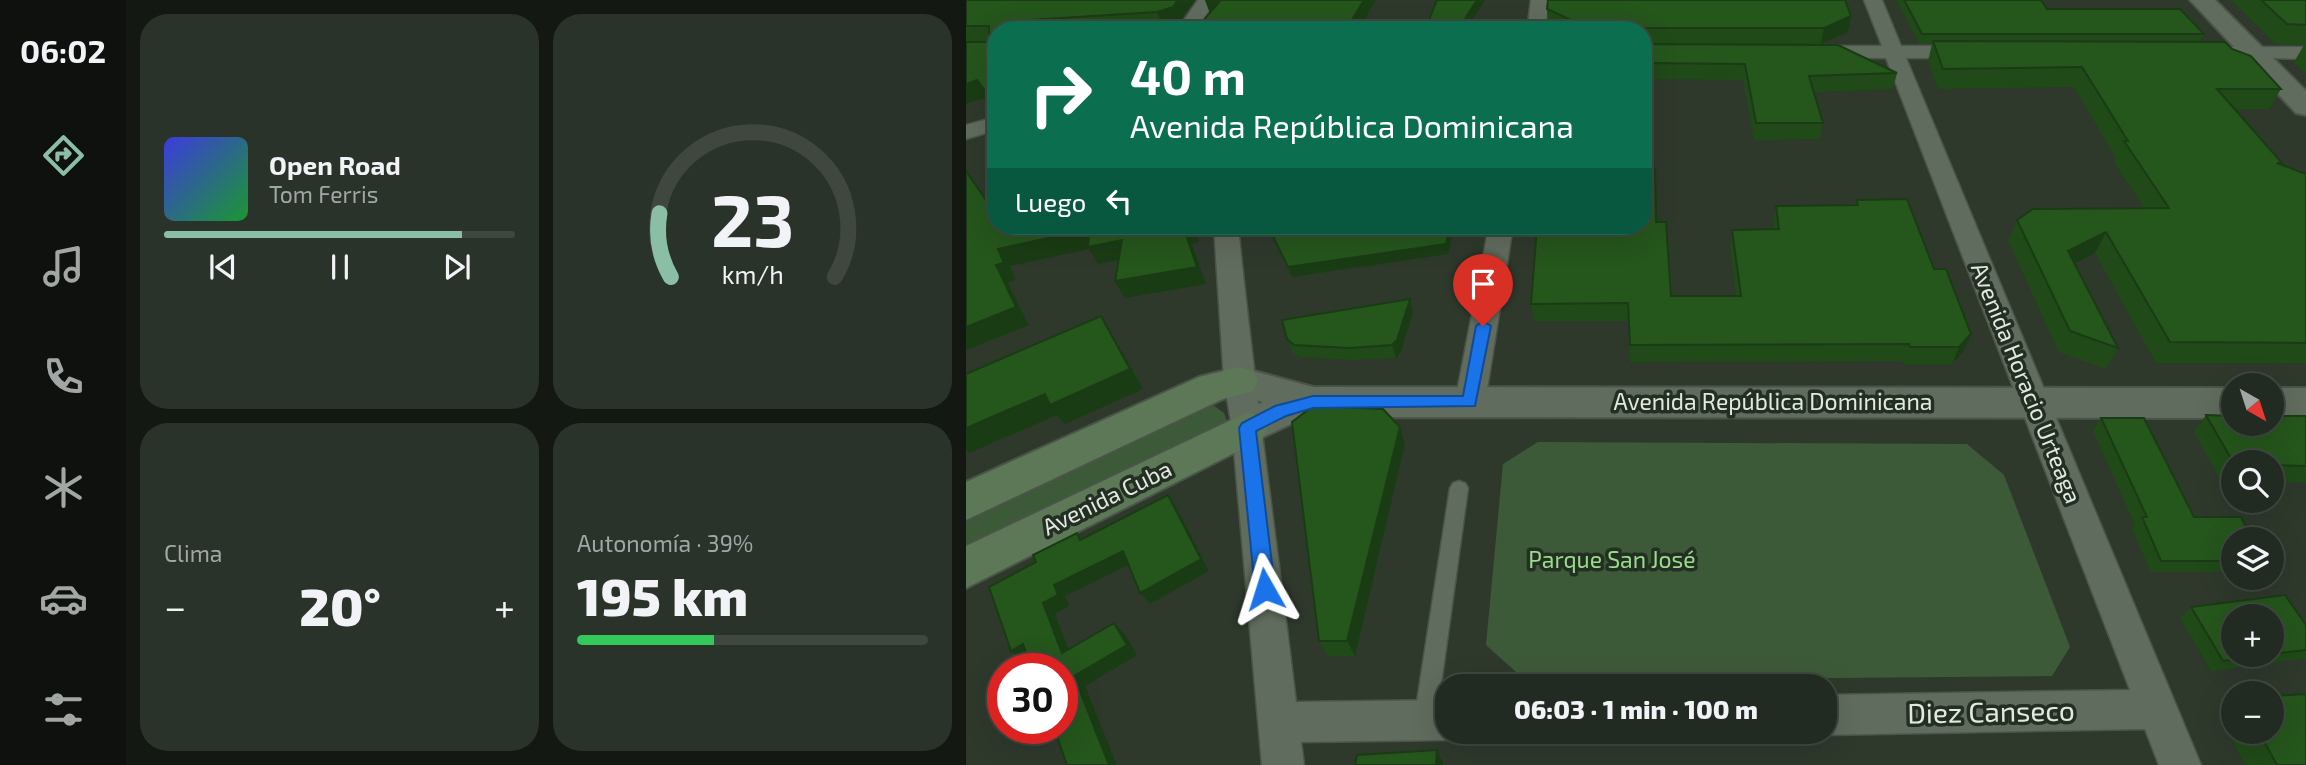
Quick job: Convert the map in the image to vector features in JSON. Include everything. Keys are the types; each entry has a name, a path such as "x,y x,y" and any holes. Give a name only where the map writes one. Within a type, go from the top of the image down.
{"main road":[{"path":"966,502 1213,387 1239,381"},
{"name":"Avenida Cuba","path":"966,568 1248,428"}],"street":[{"path":"1192,21 1207,0"},
{"path":"1537,21 1540,0"},
{"name":"Avenida Horacio Urteaga","path":"1873,0 2179,765"},
{"path":"2202,0 2306,107"},
{"path":"1798,52 1990,52"},
{"path":"2215,53 2306,53"},
{"path":"966,132 987,125"},
{"path":"1227,235 1239,381 1248,428 1283,765"},
{"path":"1470,402 1499,235"},
{"name":"Avenida República Dominicana","path":"1239,381 1313,402"},
{"name":"Avenida República Dominicana","path":"1248,428 1281,411 1313,402 2221,403"},
{"path":"2284,403 2306,403"},
{"name":"Diez Canseco","path":"1837,715 2156,709"},
{"path":"1279,722 1435,721"}],"lane":[{"path":"1441,674 1459,488"}],"green space":[{"path":"1213,405 1224,413 1228,425 966,559 966,514 1195,410"},
{"name":"Parque San José","path":"1538,442 1967,444 2004,475 2070,647 2052,676 1837,678 1837,674 1518,674 1486,645 1503,464"}],"building":[{"path":"966,0 1178,0 1173,7 1157,12 1028,21 987,21 987,26 966,26"},
{"path":"1221,0 1364,0 1351,21 1203,21"},
{"path":"1437,0 1477,0 1464,21 1429,21"},
{"path":"1548,0 1845,0 1851,16 1824,28 1652,28 1652,21 1573,21 1547,9"},
{"path":"1904,0 2041,0 2047,9 2180,9 2204,34 1922,34"},
{"path":"2261,0 2306,0 2306,25 2287,24"},
{"path":"1933,41 2225,42 2232,49 2251,56 2281,89 2217,89 2282,163 2277,163 2306,174 2306,343 2170,342 2106,232 2068,251 2118,348 2070,331 2017,220 2033,209 2169,208 2124,141 2128,141 2082,67 1943,69"},
{"path":"966,42 987,42 987,92 977,80 966,84"},
{"path":"1652,44 1838,45 1897,73 1809,76 1823,123 1756,123 1745,64 1652,63"},
{"path":"1652,168 1655,168 1656,222 1666,222 1671,296 1741,296 1732,230 1779,229 1776,206 1858,205 1856,200 1907,199 1934,269 1946,269 1971,334 1959,347 1910,347 1909,344 1630,345 1628,303 1531,304 1536,235 1652,235"},
{"path":"966,171 987,202 987,235 1062,235 998,249 1004,263 996,265 1016,307 966,327"},
{"path":"1089,235 1186,235 1197,267 1115,281 1122,240 1088,247"},
{"path":"1272,235 1448,235 1446,244 1288,267"},
{"path":"1410,299 1397,340 1392,345 1349,348 1294,345 1287,339 1282,320"},
{"path":"1101,316 1130,369 1050,405 1045,394 966,428 966,374"},
{"path":"1313,406 1383,409 1400,427 1347,641 1319,641 1292,422"},
{"path":"2206,415 2221,416 2221,436 2284,436 2284,416 2306,416 2306,466 2284,465 2284,450 2226,450"},
{"path":"2101,418 2144,418 2194,517 2241,517 2246,527 2221,527 2221,561 2161,561 2142,517 2147,517"},
{"path":"1168,495 1201,559 1140,593 1123,551 1054,585 1058,595 1043,603 1062,653 1026,653 1023,644 1011,651 989,587 1036,562 1033,555 1077,533 1080,540"},
{"path":"2285,595 2306,625 2306,650 2284,653 2284,604 2221,604 2221,658 2191,607"},
{"path":"1114,623 1127,645 1078,674 1078,653 1062,653"},
{"path":"1078,686 1109,765 1067,765 1060,744 1078,744"},
{"path":"2306,694 2306,765 2277,765 2266,744 2284,744 2284,695"},
{"path":"1437,750 1436,765 1355,765 1357,755"}],"route":[{"path":"1265,589 1248,428 1281,411 1313,402 1470,402 1483,326"}]}
